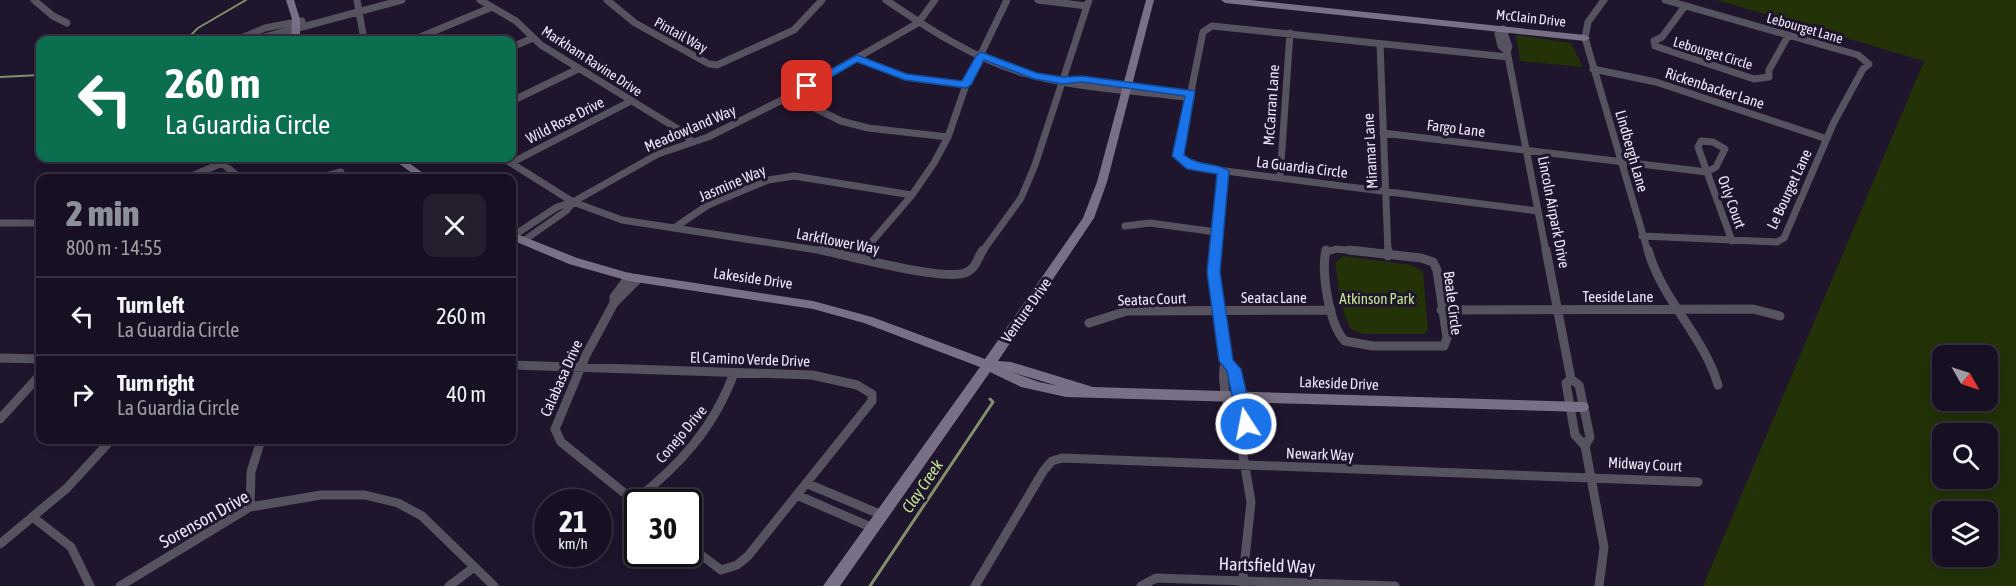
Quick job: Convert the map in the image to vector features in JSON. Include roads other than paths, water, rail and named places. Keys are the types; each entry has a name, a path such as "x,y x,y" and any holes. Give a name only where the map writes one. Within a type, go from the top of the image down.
{"street":[{"path":"34,0 53,16 67,23"},
{"path":"290,0 297,36"},
{"path":"357,0 363,36"},
{"path":"246,36 265,28 296,25 359,12 402,0"},
{"name":"Markham Ravine Drive","path":"480,0 516,21 533,38 578,69 681,131 692,142"},
{"name":"Pintail Way","path":"607,0 635,23 709,64 717,65"},
{"path":"717,65 794,30 822,0"},
{"path":"886,0 918,22 981,56 1020,72 1063,81 1191,96"},
{"name":"Meadowland Way","path":"516,238 566,211 573,202 658,154 733,125 857,58 918,22 935,0"},
{"path":"859,257 912,195 934,164 948,137 966,85 1006,0"},
{"path":"1038,0 1088,3"},
{"name":"Venture Drive","path":"831,586 988,365 1088,218 1102,182 1150,0"},
{"name":"McClain Drive","path":"1225,0 1585,38"},
{"path":"1585,38 1588,22 1604,0"},
{"name":"Lebourget Lane","path":"1665,0 1867,60 1869,64 1863,69 1839,117 1834,122"},
{"name":"Larkflower Way","path":"511,163 573,202 622,220 859,257 902,268 953,275 966,273 977,264 980,254 1021,198 1035,165 1088,3"},
{"name":"Lebourget Circle","path":"1685,6 1662,37 1654,41 1655,46 1754,78 1769,77 1769,70 1788,36"},
{"path":"423,36 492,7"},
{"path":"265,36 296,25"},
{"name":"La Guardia Circle","path":"1508,54 1380,44 1220,26 1206,29 1203,32 1178,156 1191,166 1223,171 1537,211"},
{"name":"Lincoln Airpark Drive","path":"1503,29 1498,34 1501,46 1508,54 1571,379 1566,383 1576,407 1575,435 1585,446 1604,548 1599,586"},
{"name":"McCarran Lane","path":"1280,177 1290,33"},
{"path":"516,45 533,38"},
{"name":"Lindbergh Lane","path":"1585,38 1642,236 1659,280 1712,364 1718,385"},
{"name":"Miramar Lane","path":"1380,44 1388,256"},
{"path":"857,58 905,77 966,85"},
{"path":"516,99 578,69"},
{"name":"Rickenbacker Lane","path":"1593,69 1656,82 1827,139"},
{"path":"790,96 821,112 868,128 948,137"},
{"name":"Wild Rose Drive","path":"516,160 631,101"},
{"name":"Le Bourget Lane","path":"1642,236 1777,242 1784,238 1834,122"},
{"name":"Fargo Lane","path":"1383,133 1707,171"},
{"name":"Orly Court","path":"1707,171 1716,167 1725,149 1713,142 1701,141 1698,147 1732,241"},
{"path":"194,174 215,162"},
{"path":"221,162 235,174"},
{"path":"402,162 419,174"},
{"path":"1223,171 1213,272 1226,361 1222,370 1246,424 1239,432 1251,495 1251,525 1242,583"},
{"path":"333,174 341,172"},
{"name":"Jasmine Way","path":"674,228 708,205 768,180 794,176 912,195"},
{"path":"0,223 36,223"},
{"path":"1125,226 1150,223 1216,232"},
{"name":"Lakeside Drive","path":"516,238 573,261 633,278 813,304 868,320 988,365 1006,376 1068,394 1094,392 1576,407"},
{"name":"Beale Circle","path":"1326,250 1433,262 1437,270 1442,310 1446,338 1444,346 1432,348 1358,345 1346,342 1337,333 1331,310 1324,257 1326,250"},
{"name":"Calabasa Drive","path":"624,492 556,435 555,429 580,368 614,303 633,278"},
{"name":"Teeside Lane","path":"1442,310 1753,309 1780,316"},
{"name":"Seatac Lane","path":"1217,311 1331,310"},
{"name":"Seatac Court","path":"1089,323 1127,311 1217,311"},
{"path":"0,358 36,358"},
{"name":"El Camino Verde Drive","path":"516,366 812,375 857,384 872,394 872,401 799,496"},
{"name":"Conejo Drive","path":"650,489 712,424 721,409 734,373"},
{"path":"0,419 36,379"},
{"path":"0,544 34,518 67,488 107,444"},
{"path":"250,507 249,476 252,458 259,444"},
{"name":"Newark Way","path":"975,586 1044,470 1052,461 1062,458 1246,467 1591,477"},
{"name":"Midway Court","path":"1591,477 1698,482"},
{"path":"808,484 877,522"},
{"name":"Sorenson Drive","path":"120,586 250,507 321,495 365,495 398,502 422,516 494,586"},
{"path":"702,556 721,570 728,569 748,556 799,496 877,522"},
{"path":"34,518 71,548 90,586"},
{"path":"449,586 473,567"},
{"name":"Hartsfield Way","path":"1140,586 1156,578 1242,583 1395,586"}],"waterway":[{"path":"190,36 198,28 246,0"},
{"path":"0,77 36,75"},
{"name":"Clay Creek","path":"870,586 993,402 990,399"}],"park label":[{"name":"Atkinson Park","path":"1377,298"}]}
